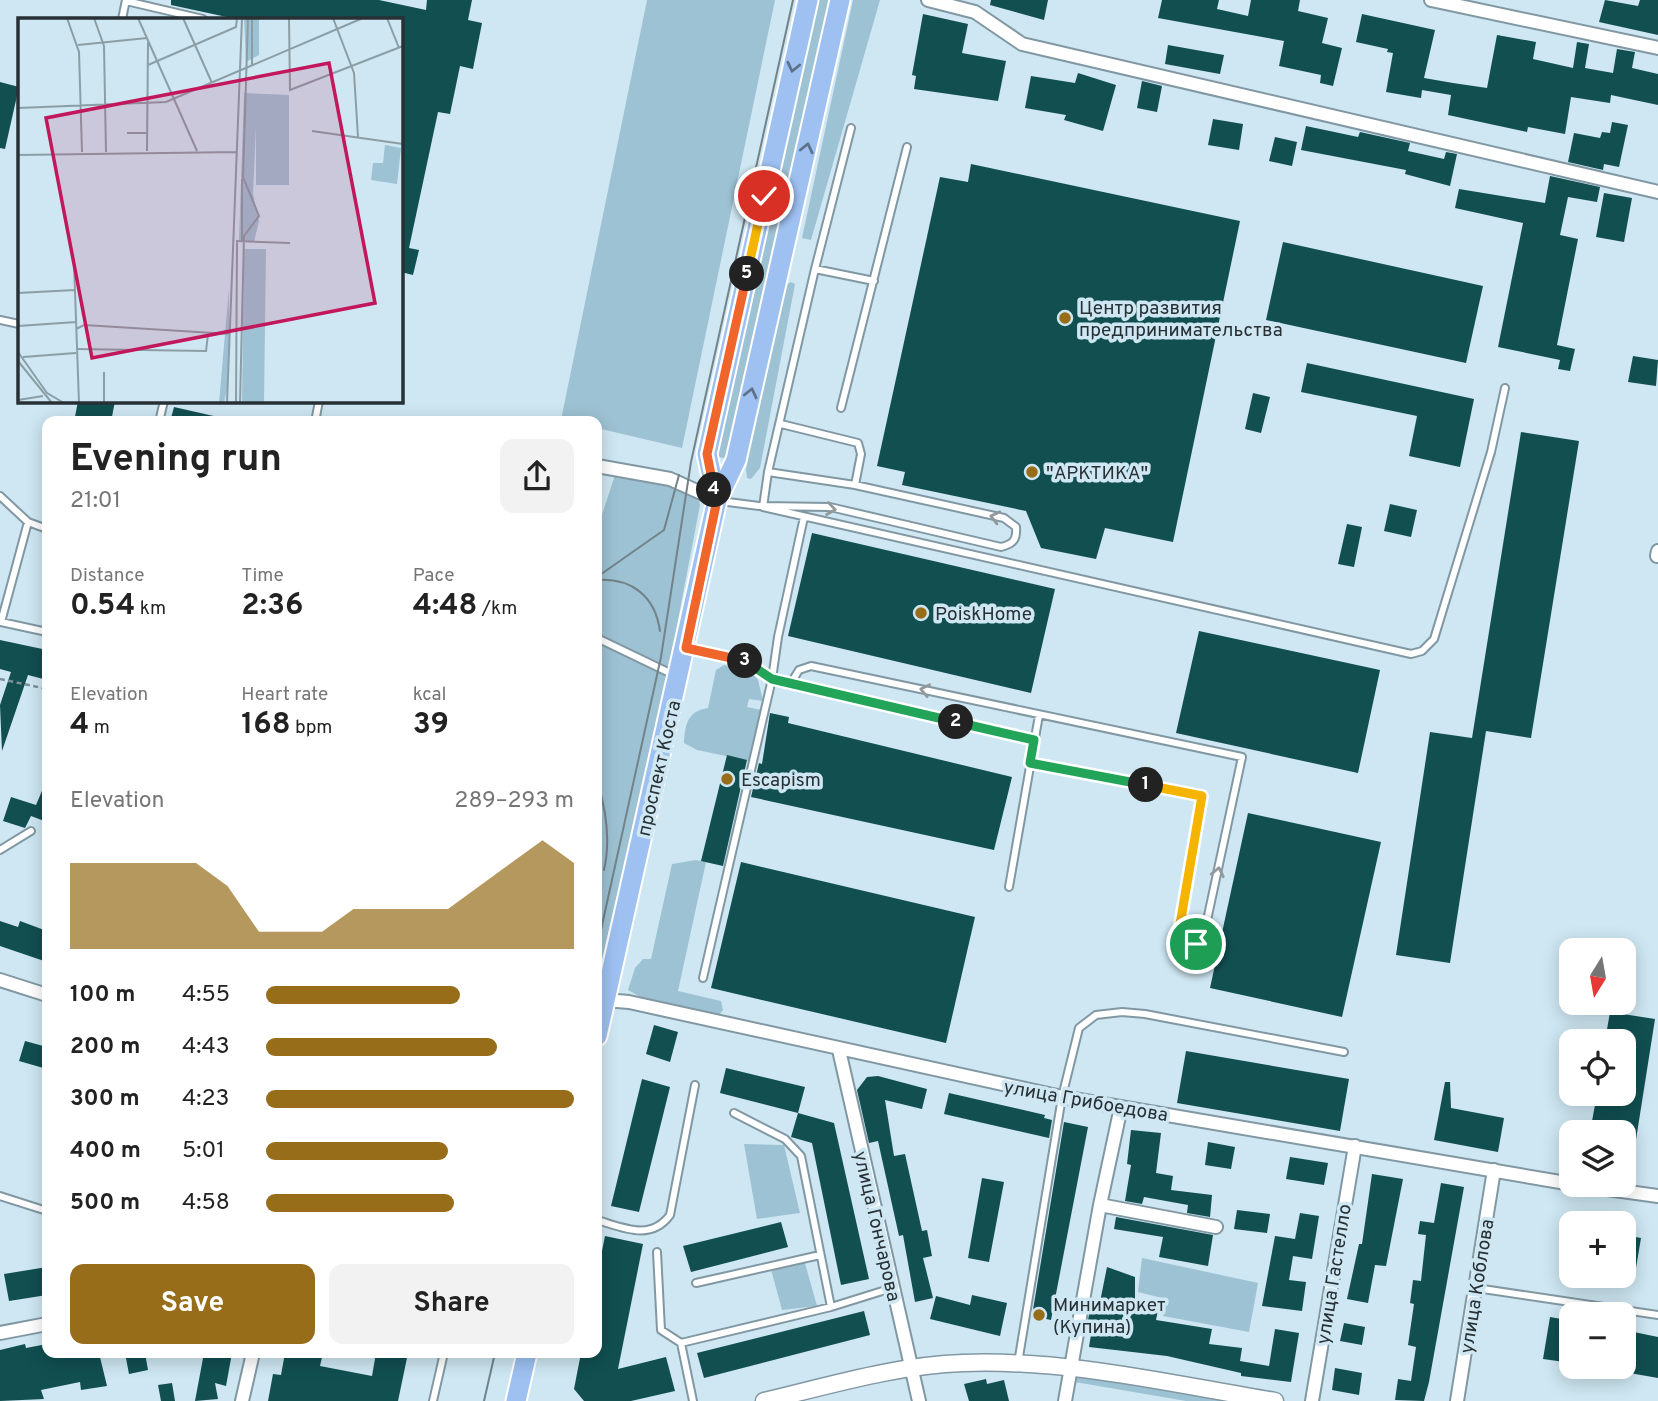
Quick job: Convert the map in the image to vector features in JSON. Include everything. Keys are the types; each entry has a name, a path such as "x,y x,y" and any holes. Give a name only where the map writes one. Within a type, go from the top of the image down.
{"main road":[{"name":"проспект Коста","path":"717,500 707,454 808,0"},
{"name":"проспект Коста","path":"602,1014 717,500 736,460 840,0"},
{"path":"516,1401 526,1358"}],"street":[{"path":"928,0 976,6 1023,44 1658,192"},
{"path":"1431,0 1658,48"},
{"path":"602,467 670,478 717,500"},
{"path":"0,980 42,993"},
{"name":"улица Грибоедова","path":"605,1000 629,1002 839,1051 1062,1097 1559,1182"},
{"name":"улица Гончарова","path":"839,1051 919,1401"},
{"path":"1065,1401 1100,1205 1121,1107"},
{"name":"улица Гастелло","path":"1312,1401 1354,1146"},
{"name":"улица Коблова","path":"1457,1401 1493,1170"},
{"path":"1636,1193 1658,1196"},
{"path":"1100,1205 1216,1227"},
{"path":"0,1333 42,1325"},
{"path":"242,1401 252,1358"},
{"path":"764,1401 912,1370 960,1363 1072,1368 1275,1401"}],"lane":[{"path":"122,18 126,0 199,18"},
{"path":"763,507 768,472 815,269 851,128"},
{"path":"841,408 907,147"},
{"path":"815,269 874,281"},
{"path":"0,320 18,324"},
{"path":"717,500 763,507 1411,654 1422,651 1434,639 1491,452 1505,388"},
{"path":"780,424 858,443 861,454 855,485"},
{"path":"763,507 830,507 1001,547 1012,544 1016,537 1016,527 1004,518 855,485 768,472"},
{"path":"0,496 28,522 42,527"},
{"path":"704,978 772,679 778,637 804,517"},
{"path":"28,522 1,622 42,631"},
{"path":"602,640 679,677"},
{"path":"686,648 749,662 772,679 1034,740"},
{"path":"791,683 799,670 811,666 1242,757 1203,939 1196,944 1186,943 1178,936 1202,796 1030,763"},
{"path":"1009,887 1039,715"},
{"path":"0,850 31,831"},
{"path":"1018,1364 1062,1097 1079,1028 1096,1015 1145,1014 1344,1052"},
{"path":"602,1222 633,1231 651,1231 662,1227 670,1215 695,1085"},
{"path":"734,1113 785,1139 801,1156 831,1307"},
{"path":"0,1196 42,1209"},
{"path":"657,1252 661,1330 681,1343 693,1401"},
{"path":"696,1283 820,1255"},
{"path":"681,1343 831,1307 892,1288"},
{"path":"1476,1288 1658,1315"},
{"path":"433,1401 443,1358"}],"path":[{"path":"0,680 42,688"}],"shaded area":[{"path":"647,0 775,0 682,448 602,429 602,416 562,416"},
{"path":"816,0 832,0 728,459 714,456"},
{"path":"853,0 880,0 811,240 802,238"},
{"path":"791,282 795,284 760,468 751,479 747,478 746,469 786,285"},
{"path":"615,475 665,481 699,498 700,505 666,683 602,959 602,515"},
{"path":"724,665 751,671 758,680 763,701 749,699 747,707 762,710 750,761 697,750 684,743 689,720 696,712 708,708 716,670"},
{"path":"696,860 706,862 678,991 721,1001 723,1010 718,1016 644,999 628,990 635,968 643,959 651,959 672,864"},
{"path":"744,1144 784,1145 800,1213 757,1219"},
{"path":"803,1256 817,1306 782,1310 769,1262"},
{"path":"1142,1258 1258,1283 1249,1332 1163,1316 1166,1299 1138,1292"},
{"path":"1076,1376 1233,1401 1186,1401 1075,1382"}],"building":[{"path":"171,0 379,0 426,10 427,0 472,0 468,20 482,23 473,69 460,66 450,114 438,112 409,248 419,250 413,275 402,272 402,18 231,18 171,5"},
{"path":"991,0 1048,0 1044,20 990,5"},
{"path":"1162,0 1219,0 1217,9 1248,16 1251,0 1300,0 1298,11 1328,18 1322,43 1342,48 1333,86 1320,83 1321,75 1279,66 1284,41 1158,18"},
{"path":"1605,0 1638,6 1640,0 1658,0 1658,35 1599,22"},
{"path":"923,14 968,24 962,53 1006,61 998,101 914,89 916,76 912,75"},
{"path":"1362,14 1435,30 1424,78 1487,88 1497,35 1536,42 1533,59 1573,68 1577,42 1589,44 1585,68 1613,73 1617,49 1635,52 1632,68 1658,74 1658,105 1611,95 1610,103 1571,97 1565,134 1528,127 1527,132 1448,115 1451,95 1422,90 1421,98 1386,92 1393,53 1387,52 1388,49 1356,42"},
{"path":"1168,45 1224,55 1220,74 1165,64"},
{"path":"1078,73 1116,85 1103,131 1064,120 1066,115 1025,108 1031,76 1075,83"},
{"path":"1142,81 1162,86 1157,112 1137,108"},
{"path":"0,82 18,87 18,91 5,149 0,148"},
{"path":"1213,119 1243,124 1239,150 1208,145"},
{"path":"1612,122 1628,125 1619,167 1604,164 1603,170 1568,162 1574,133 1600,138 1602,132 1610,133"},
{"path":"1306,126 1358,137 1360,132 1410,143 1408,151 1444,159 1446,152 1457,154 1450,186 1405,174 1406,170 1301,150"},
{"path":"1275,137 1297,142 1292,166 1269,161"},
{"name":"Центр развития предпринимательства","path":"971,164 1240,221 1173,542 1105,528 1096,559 1041,548 1026,511 902,485 905,472 877,466 940,177 968,182"},
{"path":"1550,176 1600,187 1597,202 1568,197 1560,235 1578,239 1557,345 1575,349 1570,371 1558,369 1560,360 1498,347 1523,223 1455,208 1459,189 1545,203"},
{"path":"1604,193 1632,198 1624,242 1596,237"},
{"path":"1283,242 1483,286 1466,363 1266,320"},
{"path":"1633,356 1658,360 1656,386 1628,382"},
{"path":"1307,363 1474,399 1460,467 1409,456 1417,416 1301,392"},
{"path":"1253,393 1270,397 1261,433 1245,429"},
{"path":"78,402 115,402 112,416 75,416"},
{"path":"174,407 214,416 172,416"},
{"path":"1521,432 1579,441 1531,738 1486,731 1450,963 1396,955 1430,732 1472,738"},
{"path":"1390,504 1417,510 1411,537 1384,531"},
{"path":"1347,524 1362,527 1354,567 1338,564"},
{"name":"PoiskHome","path":"812,533 1055,589 1031,693 788,636"},
{"path":"1199,631 1380,670 1358,773 1176,733"},
{"path":"0,640 42,649 42,679 28,675 2,751 0,705 11,672 0,669"},
{"path":"770,713 789,717 788,723 1012,777 994,850 751,797 759,763 762,764"},
{"path":"727,755 747,760 723,866 701,861"},
{"path":"42,791 42,820 31,816 25,828 3,821 11,797 36,805"},
{"path":"1248,813 1381,842 1342,1017 1210,988"},
{"path":"741,862 975,917 946,1043 711,988"},
{"path":"0,921 18,927 20,921 42,929 42,960 0,946"},
{"path":"1609,1015 1655,1019 1636,1140 1636,1120 1592,1120 1595,1106 1636,1106 1636,1029 1607,1029"},
{"path":"654,1025 678,1032 670,1062 646,1054"},
{"path":"25,1041 42,1046 42,1068 19,1061"},
{"path":"1186,1051 1349,1079 1340,1131 1177,1103"},
{"path":"726,1068 805,1087 798,1113 720,1093"},
{"path":"878,1076 927,1089 922,1109 885,1100 894,1156 905,1154 922,1231 927,1230 932,1256 923,1258 933,1298 915,1302 903,1235 899,1236 878,1141 869,1143 857,1090 867,1077"},
{"path":"642,1079 670,1087 639,1212 611,1206"},
{"path":"1445,1082 1450,1082 1451,1108 1504,1118 1498,1152 1434,1140"},
{"path":"949,1093 1045,1115 1044,1118 1052,1120 1049,1138 944,1114"},
{"path":"798,1113 834,1123 869,1279 841,1285 812,1143 791,1137"},
{"path":"1064,1122 1088,1127 1051,1320 1032,1316"},
{"path":"1131,1130 1161,1133 1156,1173 1173,1176 1171,1190 1212,1195 1210,1217 1187,1213 1188,1205 1144,1197 1142,1204 1125,1201 1131,1165 1127,1164"},
{"path":"1208,1142 1235,1147 1231,1169 1205,1165"},
{"path":"1290,1157 1328,1163 1324,1185 1286,1179"},
{"path":"1372,1174 1403,1179 1386,1266 1375,1265 1368,1303 1347,1299 1359,1244 1362,1244"},
{"path":"982,1178 1004,1182 989,1262 968,1258"},
{"path":"1441,1183 1464,1187 1429,1382 1424,1401 1395,1400 1398,1379 1411,1381 1416,1347 1408,1345 1414,1304 1410,1303 1413,1280 1421,1281 1426,1235 1418,1234 1420,1221 1434,1223"},
{"path":"1237,1210 1270,1214 1267,1233 1234,1229"},
{"path":"1300,1213 1319,1216 1312,1259 1293,1256 1289,1280 1306,1282 1302,1311 1262,1306 1275,1236 1295,1239"},
{"path":"1116,1217 1213,1235 1208,1266 1159,1257 1163,1237 1114,1229"},
{"path":"781,1222 788,1247 691,1272 683,1246"},
{"path":"605,1236 643,1244 618,1369 666,1357 675,1391 631,1401 584,1401 574,1389 580,1358 602,1358 602,1251"},
{"path":"1636,1237 1641,1238 1636,1268"},
{"path":"1107,1267 1135,1277 1135,1300 1159,1305 1156,1320 1212,1329 1209,1344 1242,1348 1240,1361 1269,1366 1275,1329 1299,1333 1291,1382 1241,1376 1241,1373 1167,1356 1089,1347 1093,1322 1088,1320 1092,1299 1100,1302"},
{"path":"42,1268 42,1296 9,1301 4,1274"},
{"path":"972,1295 1007,1303 1000,1336 930,1319 936,1296 970,1305"},
{"path":"864,1311 870,1335 704,1378 697,1353"},
{"path":"1550,1317 1559,1319 1559,1361 1543,1359"},
{"path":"1344,1323 1365,1327 1362,1345 1340,1341"},
{"path":"1636,1332 1658,1337 1658,1378 1636,1374"},
{"path":"25,1344 26,1348 42,1345 42,1358 100,1358 107,1386 81,1390 80,1382 41,1390 44,1399 0,1401 0,1350"},
{"path":"126,1358 146,1358 148,1370 129,1374"},
{"path":"203,1358 231,1358 226,1386 215,1383 218,1399 195,1401"},
{"path":"284,1358 322,1358 320,1366 372,1376 375,1358 407,1358 398,1401 268,1401 273,1374 281,1375"},
{"path":"1335,1368 1362,1373 1359,1395 1332,1390"},
{"path":"986,1379 987,1384 1004,1380 1009,1401 969,1401 964,1384"},
{"path":"172,1383 175,1401 161,1401 158,1385"}],"tram line":[{"path":"602,925 661,657 691,462 793,0"},
{"path":"602,573 664,530 679,475"},
{"path":"602,580 621,582 640,592 653,608 660,631"},
{"path":"602,798 607,825 604,870"},
{"path":"484,1401 494,1358"}],"place":[{"name":"Центр развития предпринимательства","path":"1065,318"},
{"name":"\"АРКТИКА\"","path":"1032,472"},
{"name":"PoiskHome","path":"921,613"},
{"name":"Escapism","path":"727,779"},
{"name":"Минимаркет (Купина)","path":"1039,1315"}],"route":[{"path":"764,196 707,454 717,500 686,648 749,662 772,679 1034,740 1030,763 1202,796 1178,936 1181,941 1196,944"}]}
